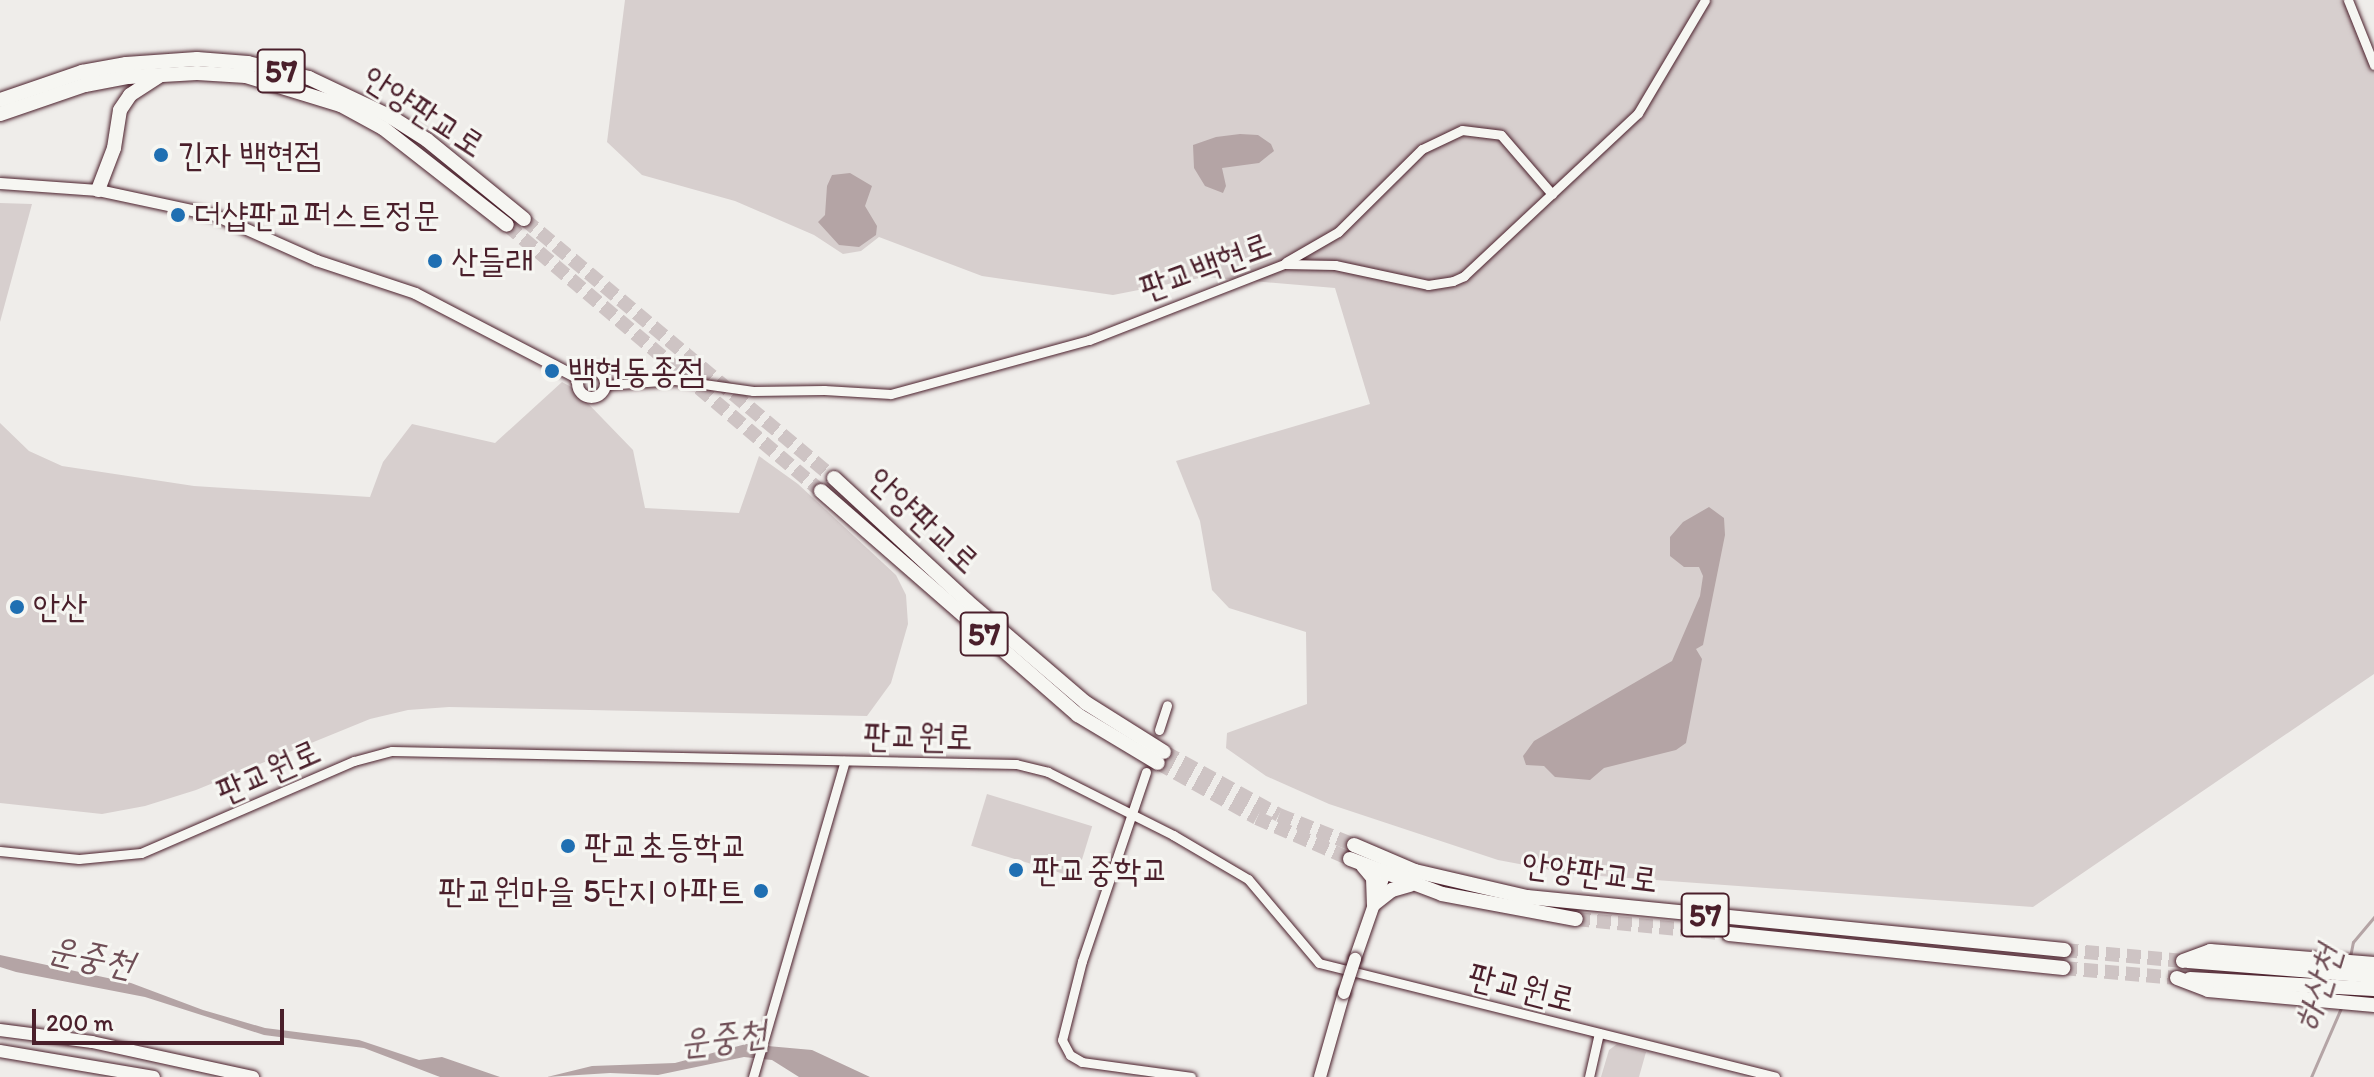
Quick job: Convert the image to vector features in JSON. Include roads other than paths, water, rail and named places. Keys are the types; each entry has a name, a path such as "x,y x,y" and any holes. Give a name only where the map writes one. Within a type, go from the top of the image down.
{"main road":[{"name":"안양판교로","path":"0,100 82,72 126,64 197,59 248,63 309,78 391,117 427,140 524,219"},
{"name":"안양판교로","path":"0,114 85,85 164,73 246,76 341,105 418,152 507,225"},
{"path":"98,190 114,148 120,110 130,95 164,73"},
{"name":"안양판교로","path":"834,478 967,601 1156,763"},
{"name":"안양판교로","path":"821,491 1078,715 1156,763"},
{"name":"안양판교로","path":"1374,904 1373,878 1354,855 1387,867 1527,897 2064,950"},
{"name":"안양판교로","path":"1387,867 1410,885 1473,902 1576,919"},
{"path":"1320,1077 1344,993 1387,867"},
{"path":"1374,904 1392,890 1410,885"},
{"name":"57","path":"1729,934 2063,968"},
{"path":"2183,961 2210,951 2322,971 2374,989"},
{"path":"2371,1005 2208,990 2177,978 2373,968"},
{"path":"0,1030 92,1042 253,1077"},
{"path":"0,1051 42,1055 154,1077"}],"street":[{"name":"판교백현로","path":"605,385 675,380 753,391 824,390 891,394 1089,340 1284,264 1335,265 1428,285 1453,281 1464,276 1638,113 1705,0"},
{"path":"2348,0 2374,65"},
{"path":"1284,264 1338,232 1422,149 1462,130 1501,135 1552,194"},
{"path":"0,183 98,190 215,215 316,260 388,282 578,378"},
{"path":"587,370 595,370 604,378 605,385 597,396 587,397 580,391 578,378 587,370"},
{"path":"1159,730 1167,705"},
{"name":"판교원로","path":"0,851 79,859 141,853 379,752 1035,766 1131,814 1248,879 1319,963 1775,1077"},
{"path":"753,1077 845,761"},
{"path":"1156,763 1131,814 1082,961 1062,1040 1070,1055 1082,1062 1191,1077"},
{"path":"1589,1077 1599,1033"}],"waterway":[{"name":"하산천","path":"2350,957 2353,942 2374,917"},
{"name":"하산천","path":"2311,1077 2341,1008"}],"tunnel":[{"path":"524,219 834,478"},
{"path":"507,225 821,491"},
{"path":"1164,752 1279,815 1354,845"},
{"path":"1158,763 1257,818 1350,859"},
{"path":"1576,919 1729,934"},
{"path":"2064,950 2183,961"},
{"path":"2063,968 2177,978"}],"place":[{"name":"긴자 백현점","path":"161,155"},
{"name":"더샵판교퍼스트정문","path":"178,215"},
{"name":"산들래","path":"435,261"},
{"name":"백현동종점","path":"552,371"},
{"name":"안산","path":"17,607"},
{"name":"판교초등학교","path":"568,846"},
{"name":"판교중학교","path":"1016,870"},
{"name":"판교원마을 5단지 아파트","path":"761,891"}],"water label":[{"name":"운중천","path":"91,956"},
{"name":"운중천","path":"723,1037"}]}
